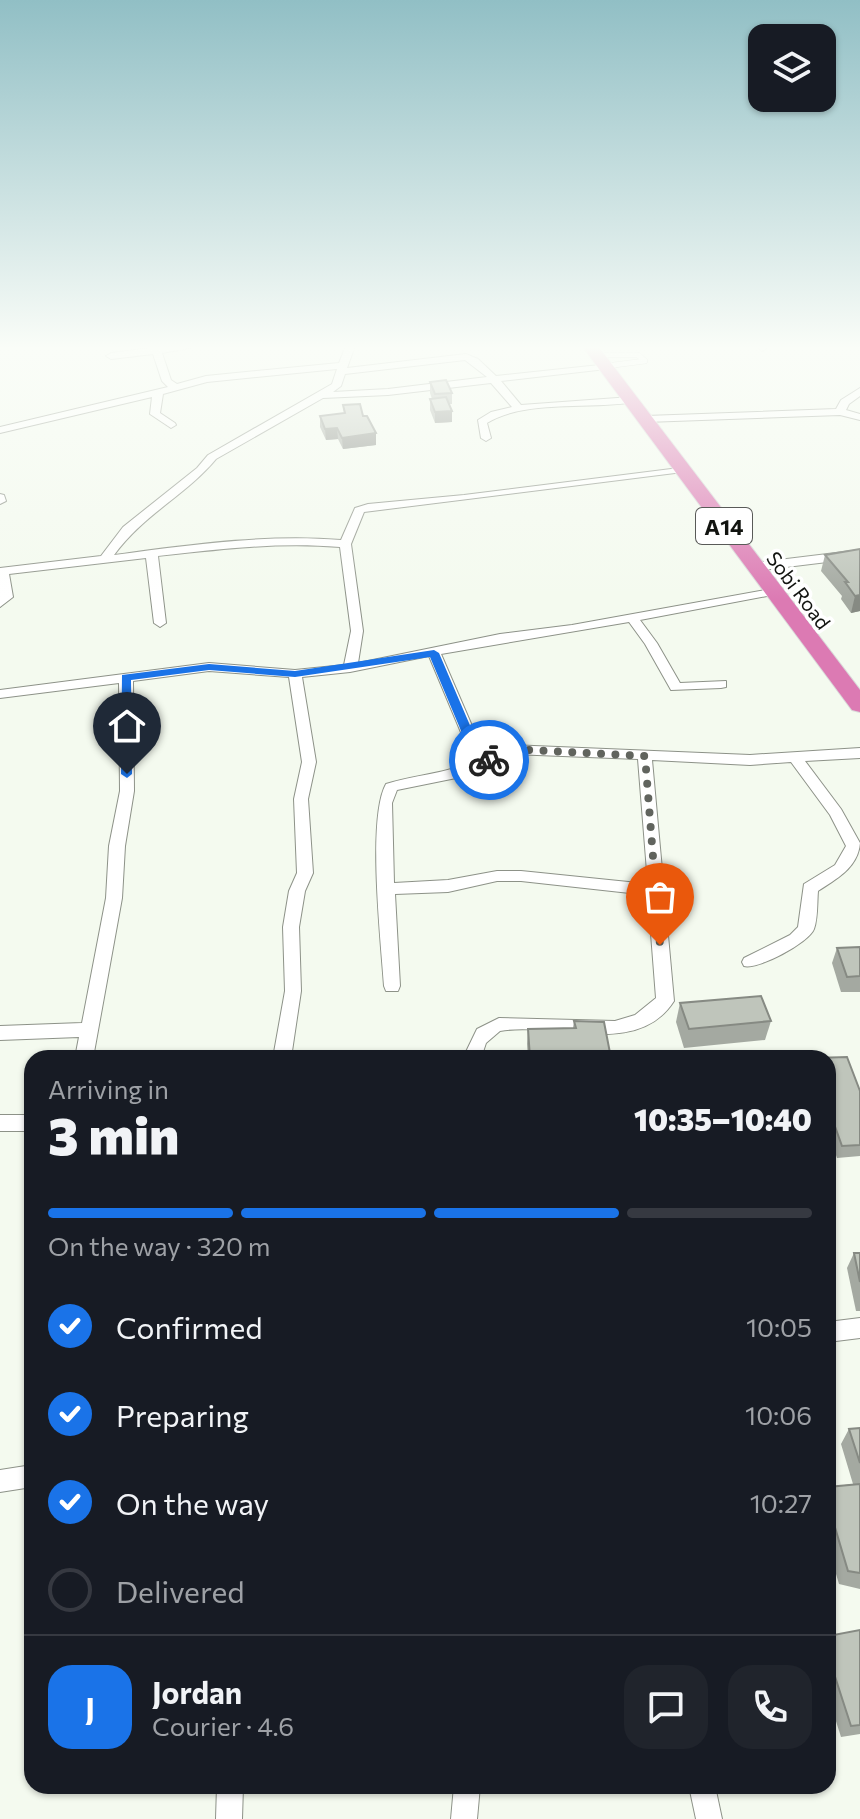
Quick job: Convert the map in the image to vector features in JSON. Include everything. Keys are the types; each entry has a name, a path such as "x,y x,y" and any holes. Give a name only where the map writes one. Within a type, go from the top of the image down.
{"highway":[{"name":"Sobi Road","path":"655,431 860,705"}],"street":[{"path":"106,557 127,529 201,470 212,457 255,431"},
{"path":"483,431 486,438"},
{"path":"350,668 357,631 345,544 359,510 683,469"},
{"path":"0,603 7,597 1,572 229,544 296,540 345,544"},
{"path":"754,567 860,554"},
{"path":"152,555 160,623"},
{"path":"0,694 209,667 295,674 350,668 500,638 572,629 772,591"},
{"path":"632,618 651,643 676,687 721,684"},
{"path":"434,653 481,764"},
{"path":"283,1050 293,991 291,927 297,891 305,873 301,799 309,762 295,674"},
{"path":"86,1050 114,898 117,846 127,791 126,677"},
{"path":"392,986 385,803 391,787 461,773 510,749 750,760 860,753"},
{"path":"474,1050 478,1037 492,1025 615,1028 641,1020 665,1001 645,756"},
{"path":"750,962 796,939 806,929 810,888 841,869 854,846 842,823 796,759"},
{"path":"389,889 448,886 497,876 521,876 655,890"},
{"path":"0,1033 91,1030"},
{"path":"0,1123 24,1123"},
{"path":"836,1331 860,1328"},
{"path":"0,1481 24,1477"},
{"path":"229,1819 230,1794"},
{"path":"464,1819 466,1794"},
{"path":"704,1794 709,1819"}],"building":[{"path":"338,431 376,433 342,438"},
{"path":"860,549 860,595 855,596 845,582 848,582 825,555"},
{"path":"860,947 860,976 847,977 837,948"},
{"path":"761,996 771,1021 689,1029 680,1003"},
{"path":"574,1021 604,1022 609,1050 529,1050 528,1029 576,1028"},
{"path":"836,1057 847,1057 860,1091 860,1145 842,1146 836,1129"},
{"path":"854,1253 860,1253 860,1282"},
{"path":"860,1428 860,1463 849,1429"},
{"path":"860,1484 860,1573 848,1571 836,1531 836,1486"},
{"path":"860,1630 860,1725 851,1726 836,1680 836,1634"}],"way so far":[{"path":"489,760 510,749 645,756 660,945"}],"route":[{"path":"127,774 126,677 209,667 295,674 434,653 481,764 489,760"}]}
